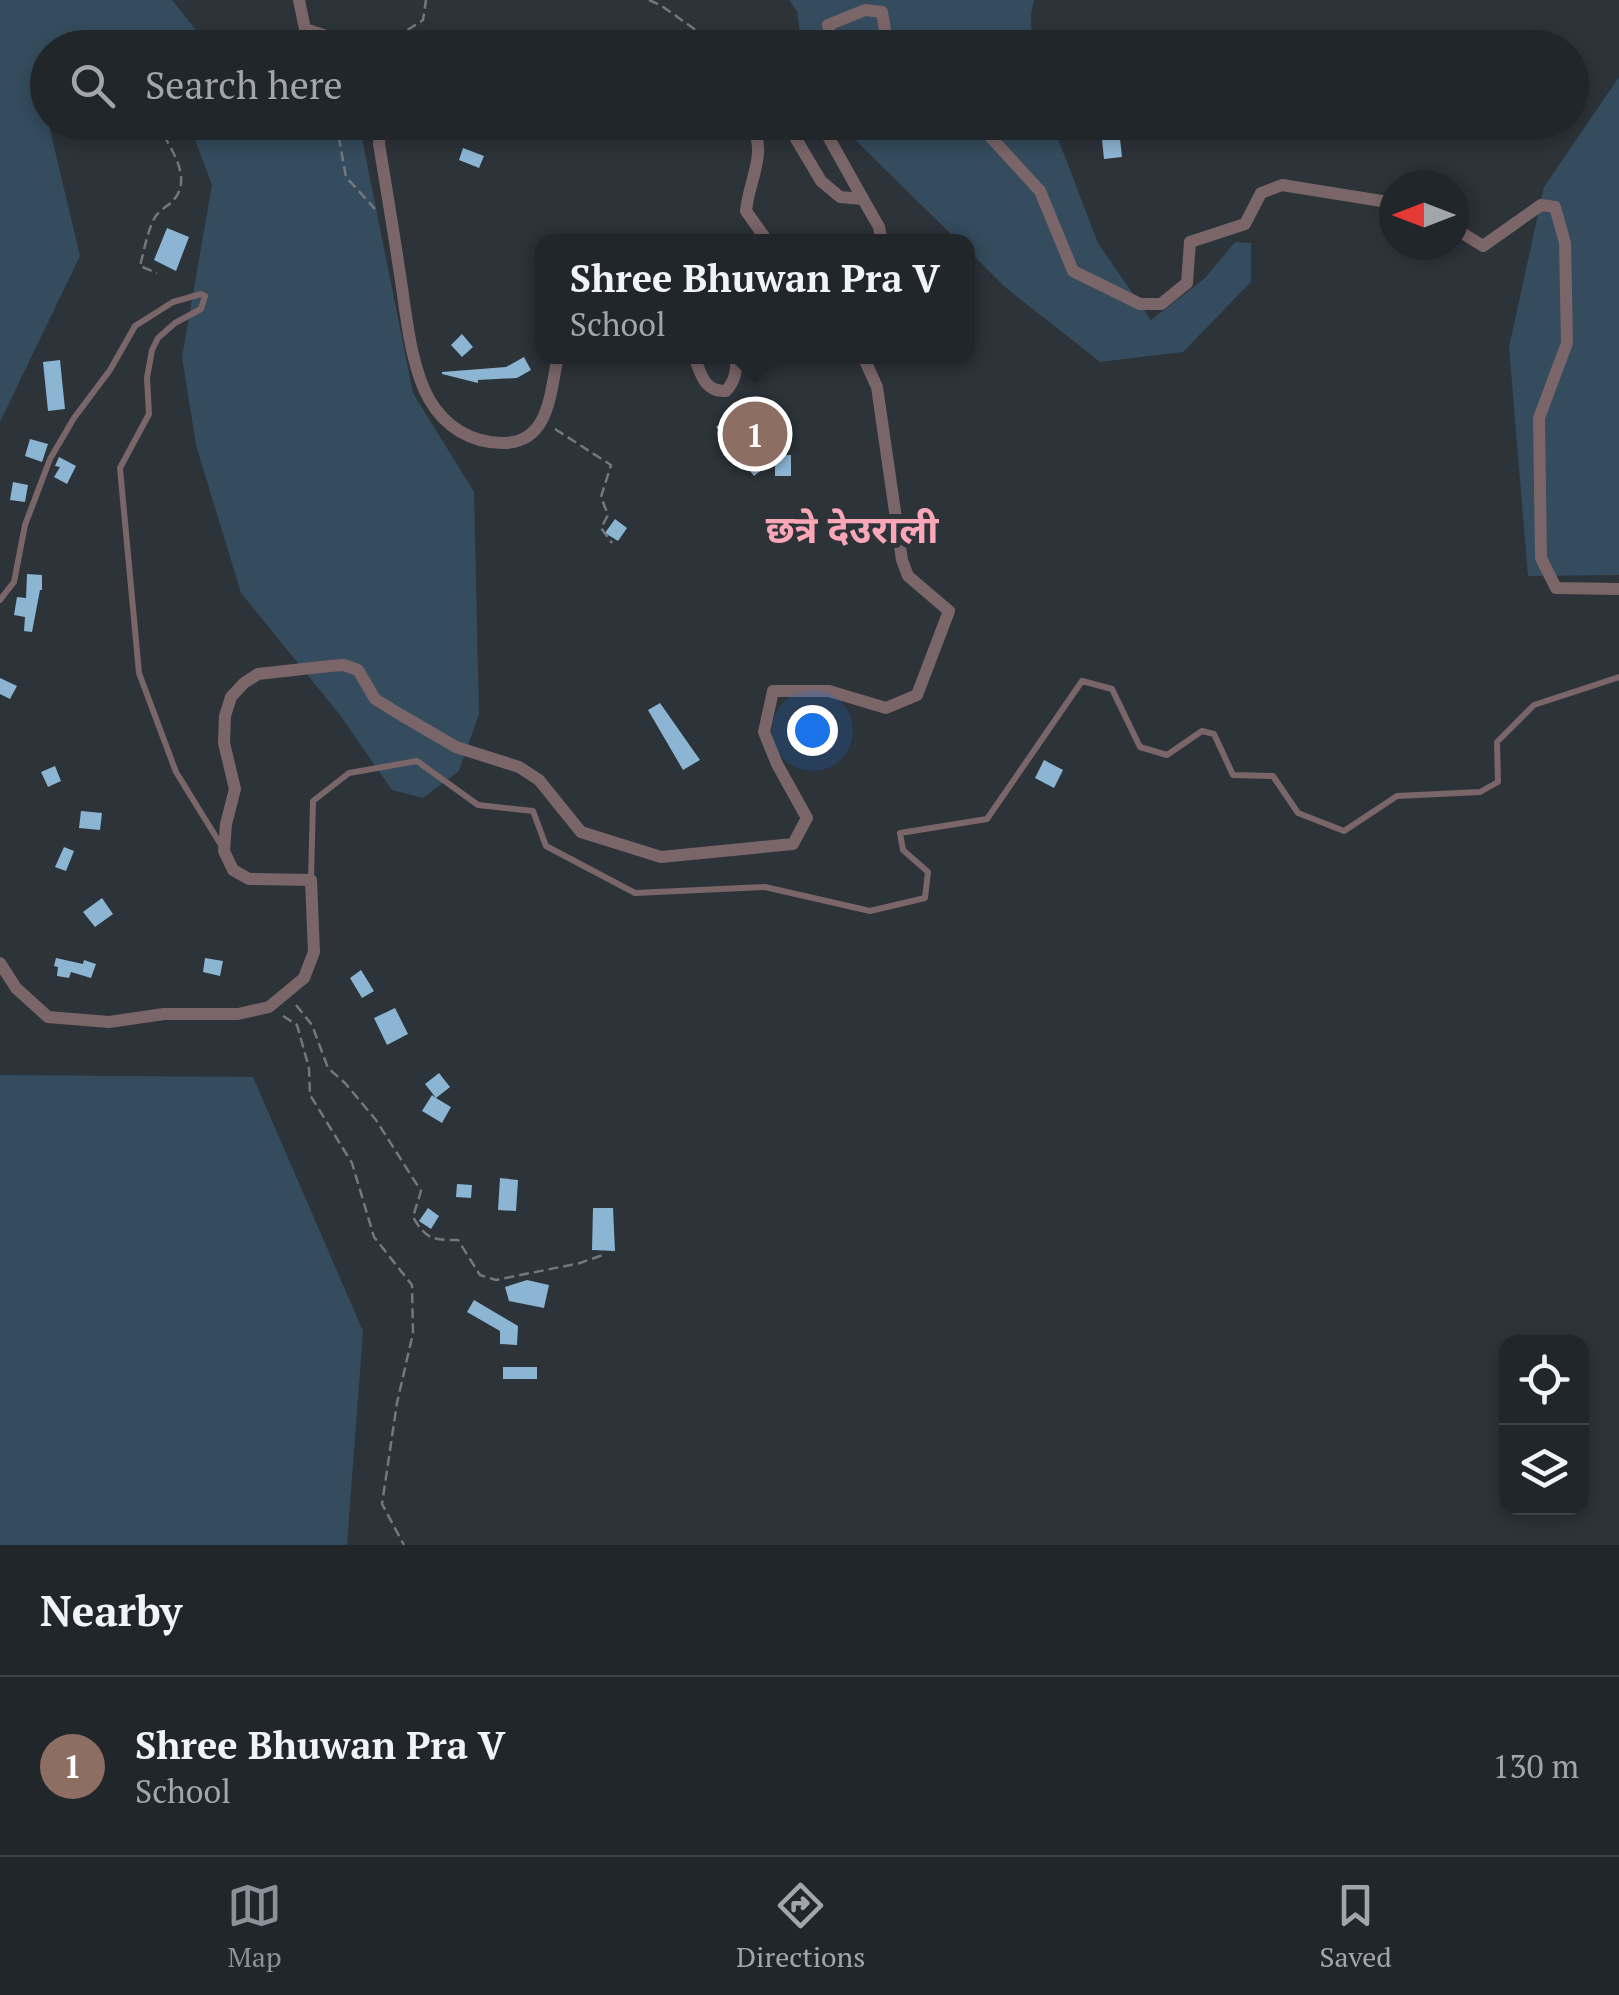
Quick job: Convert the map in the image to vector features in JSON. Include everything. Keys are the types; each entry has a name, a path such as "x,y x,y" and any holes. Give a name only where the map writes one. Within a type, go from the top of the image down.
{"street":[{"path":"299,0 308,30"},
{"path":"829,30 828,25 865,10 882,12 885,30"},
{"path":"380,140 412,349 428,398 448,424 478,442 508,444 526,440 543,421 556,364"},
{"path":"758,140 746,211 762,234"},
{"path":"797,140 822,181 840,197 863,199"},
{"path":"830,140 880,234"},
{"path":"993,140 1040,191 1072,270 1140,304 1161,304 1187,283 1190,242 1245,224 1261,193 1282,185 1379,201"},
{"path":"1469,237 1483,246 1541,204 1555,207 1565,242 1567,344 1539,418 1541,558 1556,588 1619,589"},
{"path":"697,364 706,385 714,392 726,391 733,383 737,364"},
{"path":"0,963 16,988 48,1016 109,1022 164,1014 238,1014 273,1004 304,978 314,952 311,880 249,880 233,870 224,851 235,789 224,744 225,716 231,697 258,674 344,666 358,670 375,699 401,715 456,747 519,767 539,780 581,832 661,857 794,844 807,818 764,732 773,691 829,691 886,708 918,695 949,610 908,576 902,560 877,387 867,364"}],"lane":[{"path":"0,600 14,582 25,524 50,459 135,326 174,302 205,296 201,309 175,322 152,350 147,378 149,414 120,468 139,673 176,772 224,851"},
{"path":"311,880 313,802 349,773 417,761 478,805 533,811 546,846 635,893 765,888 870,911 925,898 928,872 903,850 900,833 987,819 1082,681 1112,689 1140,747 1168,755 1202,732 1214,734 1233,775 1273,776 1298,813 1344,830 1397,796 1480,792 1498,782 1497,742 1534,705 1619,677"}],"path":[{"path":"407,30 423,20 426,0"},
{"path":"649,0 695,30"},
{"path":"158,274 140,266 154,217 172,202 183,182 165,140"},
{"path":"339,140 346,177 393,229"},
{"path":"543,421 611,465 601,497 608,516 601,528 612,544"},
{"path":"273,1004 298,1005 312,1025 328,1068 376,1120 421,1192 412,1218 418,1227 434,1240 458,1240 480,1275 496,1280 603,1255"},
{"path":"273,1004 297,1025 309,1068 310,1095 352,1163 374,1237 412,1285 413,1333 397,1404 382,1504 404,1545"}],"shaded area":[{"path":"0,0 172,0 196,30 30,30 30,140 52,140 80,256 0,422"},
{"path":"789,0 1034,0 1032,30 800,30 797,11"},
{"path":"1619,77 1619,575 1528,576 1509,347 1544,187 1576,140 1589,140 1589,121"},
{"path":"195,140 362,140 413,393 474,492 479,714 459,771 423,798 392,790 340,715 241,593 196,445 182,357 212,185"},
{"path":"855,140 1059,140 1098,243 1151,320 1204,279 1235,242 1251,243 1251,282 1183,352 1100,362 1005,287 975,257 975,234 951,234"},
{"path":"0,1075 253,1077 363,1331 347,1545 0,1545"}],"building":[{"path":"1102,140 1120,140 1122,157 1104,159"},
{"path":"463,148 484,156 479,168 459,160"},
{"path":"167,228 189,237 176,271 154,260"},
{"path":"462,334 473,347 462,357 451,345"},
{"path":"524,357 531,370 517,378 478,383 442,374 506,367"},
{"path":"60,360 65,409 48,411 43,362"},
{"path":"752,397 763,409 740,429 761,456 791,455 791,476 775,476 775,459 754,476 716,427"},
{"path":"30,439 48,444 42,462 25,456"},
{"path":"59,457 76,466 67,484 54,477 60,467 55,466"},
{"path":"13,482 28,485 25,502 10,500"},
{"path":"615,519 627,528 618,541 605,533"},
{"path":"27,574 42,575 32,632 24,631 25,617 14,615 17,597 26,598"},
{"path":"0,678 17,686 10,699 0,694"},
{"path":"660,703 700,760 683,770 648,710"},
{"path":"1044,760 1063,770 1054,788 1035,778"},
{"path":"55,766 61,781 48,787 41,772"},
{"path":"81,811 102,813 100,830 79,828"},
{"path":"64,847 74,851 66,871 55,867"},
{"path":"102,898 113,914 95,927 83,912"},
{"path":"56,958 96,964 91,978 71,972 69,978 57,976"},
{"path":"205,958 223,961 220,976 203,972"},
{"path":"361,970 374,991 362,998 350,978"},
{"path":"395,1008 408,1034 387,1045 374,1018"},
{"path":"439,1073 450,1087 436,1098 425,1084"},
{"path":"432,1095 451,1107 442,1123 422,1111"},
{"path":"500,1178 518,1180 516,1211 498,1210"},
{"path":"457,1184 472,1185 471,1198 456,1197"},
{"path":"428,1208 439,1216 431,1229 419,1221"},
{"path":"593,1208 613,1208 615,1251 592,1250"},
{"path":"527,1280 549,1285 544,1308 509,1301 505,1287"},
{"path":"474,1300 518,1326 517,1345 500,1344 500,1331 467,1312"},
{"path":"503,1367 537,1367 537,1379 503,1379"}],"place":[{"name":"Shree Bhuwan Pra V","path":"755,434"}],"district":[{"name":"छत्रे देउराली","path":"852,530"}]}
